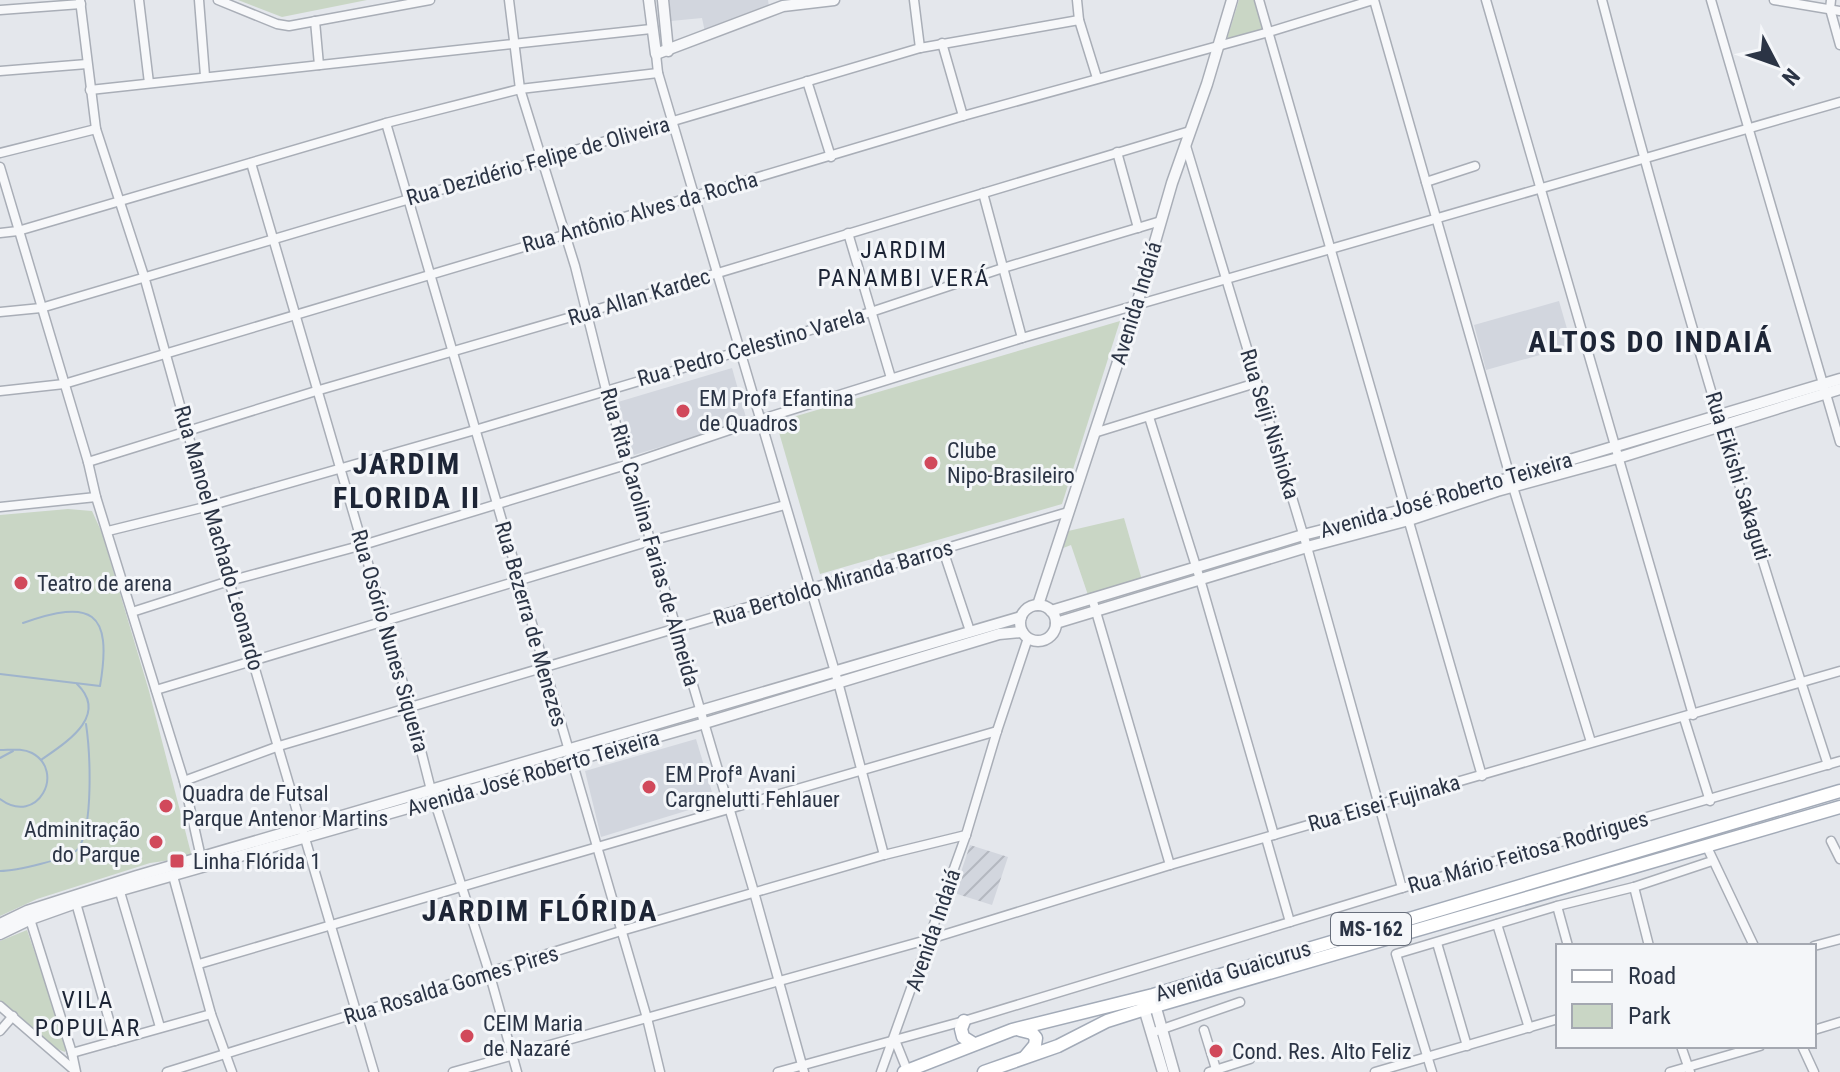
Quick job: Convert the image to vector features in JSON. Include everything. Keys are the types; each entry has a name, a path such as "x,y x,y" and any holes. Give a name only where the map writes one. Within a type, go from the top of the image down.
{"main road":[{"name":"Avenida Guaicurus","path":"984,1072 1058,1046 1149,1002 1840,791"},
{"name":"Avenida Guaicurus","path":"905,1071 1012,1030 1149,1002 1840,807"},
{"path":"964,1021 961,1029 963,1037 974,1044"},
{"path":"1012,1030 1026,1030 1036,1038 1032,1051 1023,1059"}],"street":[{"path":"139,0 149,83"},
{"path":"199,0 205,76"},
{"path":"218,0 289,26 430,0"},
{"name":"Rua Rita Carolina Farias de Almeida","path":"509,0 520,89 566,233 606,390 803,1068"},
{"path":"649,0 658,73 762,419 884,855"},
{"path":"663,0 668,51"},
{"path":"656,54 783,3 834,0"},
{"path":"914,0 920,48"},
{"path":"1077,0 1079,20 1097,78"},
{"name":"Avenida Indaiá","path":"1038,605 1232,0"},
{"path":"1259,0 1482,776"},
{"path":"1373,0 1512,482 1591,742"},
{"name":"Rua Antônio Alves da Rocha","path":"0,391 64,384 963,116 1269,32 1373,0"},
{"path":"1486,0 1616,452 1710,801"},
{"name":"Rua Eikishi Sakaguti","path":"1602,0 1643,159 1718,414 1828,765"},
{"path":"1711,0 1840,442"},
{"path":"1774,0 1830,4 1840,11"},
{"path":"0,10 80,2"},
{"name":"Rua Manoel Machado Leonardo","path":"80,2 96,129 144,276 229,581 374,1072"},
{"path":"1830,4 1840,45"},
{"name":"Rua Dezidério Felipe de Oliveira","path":"0,312 41,308 920,48 1079,20"},
{"path":"315,21 319,65"},
{"path":"90,90 651,29"},
{"path":"942,43 963,116"},
{"path":"0,71 87,64"},
{"path":"0,233 18,231 122,202 386,123 520,89 658,73"},
{"path":"807,81 831,157"},
{"path":"132,612 629,464 1022,338 1840,102"},
{"name":"Rua Bezerra de Menezes","path":"386,123 568,756 647,1018 660,1072"},
{"path":"0,153 96,129"},
{"name":"Rua Allan Kardec","path":"88,462 316,391 1190,131"},
{"name":"Rua Seiji Nishioka","path":"1186,146 1305,541 1402,888"},
{"path":"1117,152 1138,228"},
{"name":"Rua Osório Nunes Siqueira","path":"251,163 386,622 431,790 517,1072"},
{"path":"1426,182 1475,166"},
{"path":"0,167 96,497 184,781 202,862"},
{"path":"983,193 1022,338"},
{"name":"Rua Pedro Celestino Varela","path":"108,531 209,506 475,430 871,312 1003,268 1161,221"},
{"path":"848,233 891,378"},
{"name":"Avenida José Roberto Teixeira","path":"972,636 1025,635 1039,641 1049,637 1056,623 1094,604 1196,568 1407,515 1616,452 1722,426 1824,389 1840,379"},
{"path":"1094,433 1256,383"},
{"name":"Avenida José Roberto Teixeira","path":"1616,452 1718,414 1824,389 1840,389"},
{"path":"1149,417 1200,579 1270,836 1290,922"},
{"path":"0,507 96,497"},
{"path":"156,690 650,541 785,505"},
{"name":"Rua Bertoldo Miranda Barros","path":"184,781 279,746 1068,512"},
{"name":"Avenida José Roberto Teixeira","path":"1051,611 1200,579 1305,541"},
{"path":"943,550 972,636"},
{"path":"1094,604 1170,865"},
{"path":"1038,605 1051,611 1056,623"},
{"name":"Avenida José Roberto Teixeira","path":"0,924 304,833 435,801 568,756 705,723 836,676 972,636 1021,617 1025,611 1038,605"},
{"path":"1021,617 1025,635"},
{"name":"Avenida Indaiá","path":"881,1072 966,835 1025,635"},
{"name":"Rua Eisei Fujinaka","path":"453,1072 930,939 1170,865 1840,671"},
{"path":"304,833 431,790 568,756 701,711 836,676"},
{"path":"199,964 729,806 997,731"},
{"name":"Rua Mário Feitosa Rodrigues","path":"778,1072 803,1068 964,1021 1402,888 1840,761"},
{"name":"Rua Rosalda Gomes Pires","path":"167,1072 621,931 884,855 966,835"},
{"path":"1831,841 1840,859"},
{"path":"1706,845 1753,944"},
{"path":"1432,1072 1396,954 1557,906 1634,887 1712,861"},
{"path":"172,871 211,1014 232,1072"},
{"name":"Avenida José Roberto Teixeira","path":"0,934 29,915 120,892 172,871"},
{"path":"1634,887 1648,944"},
{"path":"120,892 160,1027"},
{"path":"76,903 115,1041"},
{"path":"1557,906 1567,944"},
{"path":"29,915 75,1071"},
{"path":"1497,924 1529,1028"},
{"path":"1816,945 1840,939"},
{"path":"1437,943 1467,1046"},
{"path":"1149,1002 1163,1072"},
{"path":"1156,1031 1240,1002"},
{"path":"0,1006 75,1071"},
{"path":"72,1053 211,1014"},
{"path":"0,1031 13,1016"},
{"path":"1375,1072 1556,1020"},
{"path":"1816,1029 1840,1022"},
{"path":"1204,1030 1213,1070 1250,1059"},
{"path":"1156,1031 1174,1072"},
{"path":"894,1039 905,1071"},
{"path":"1682,1048 1689,1069"},
{"path":"1670,1072 1754,1048"},
{"path":"1803,1048 1814,1072"}],"shaded area":[{"path":"669,0 768,0 769,7 705,32 702,18 671,21"},
{"path":"1559,301 1572,346 1486,370 1474,325"},
{"name":"EM Profª Efantina de Quadros","path":"732,368 747,421 634,455 618,402"},
{"name":"EM Profª Avani Cargnelutti Fehlauer","path":"696,739 715,802 601,837 585,771"},
{"path":"970,845 1008,857 992,905 954,893"}],"green space":[{"path":"238,0 367,0 282,17"},
{"path":"1239,0 1255,0 1264,29 1227,39"},
{"name":"Clube Nipo-Brasileiro","path":"1120,321 1062,504 820,574 776,422"},
{"path":"68,509 92,511 102,533 149,691 192,857 150,863 37,899 0,916 0,515"},
{"path":"1124,518 1142,580 1088,595 1071,545 1058,550 1064,532"},
{"path":"27,930 67,1046 65,1052 55,1048 0,1002 0,941"}],"waterway":[{"path":"0,674 100,686 103,641 99,626 92,617 81,612 66,612 23,623"},
{"path":"41,760 72,737 86,718 89,707 86,696 77,684"},
{"path":"0,871 29,867 78,849 87,824 89,806 86,724"},
{"path":"0,750 32,753 42,761 47,772 47,783 36,801 26,806 14,806 0,799"},
{"path":"0,758 13,751"}],"place":[{"name":"EM Profª Efantina de Quadros","path":"683,411"},
{"name":"Clube Nipo-Brasileiro","path":"931,463"},
{"name":"Teatro de arena","path":"21,583"},
{"name":"EM Profª Avani Cargnelutti Fehlauer","path":"649,787"},
{"name":"Quadra de Futsal Parque Antenor Martins","path":"166,806"},
{"name":"Adminitração do Parque","path":"156,842"},
{"name":"Linha Flórida 1","path":"177,861"},
{"name":"CEIM Maria de Nazaré","path":"467,1036"},
{"name":"Cond. Res. Alto Feliz","path":"1216,1051"}],"district":[{"name":"JARDIM PANAMBI VERÁ","path":"904,264"},
{"name":"ALTOS DO INDAIÁ","path":"1651,341"},
{"name":"JARDIM FLORIDA II","path":"407,480"},
{"name":"JARDIM FLÓRIDA","path":"540,910"},
{"name":"VILA POPULAR","path":"88,1014"}]}
